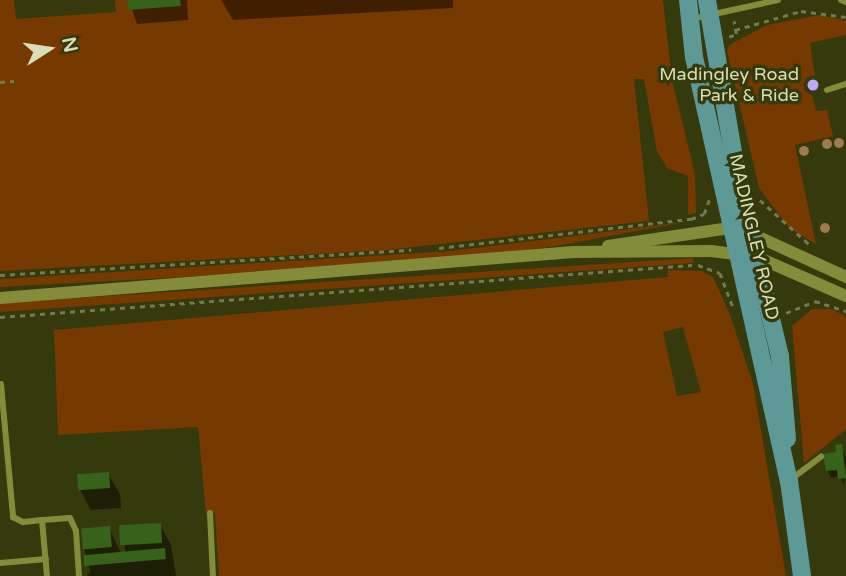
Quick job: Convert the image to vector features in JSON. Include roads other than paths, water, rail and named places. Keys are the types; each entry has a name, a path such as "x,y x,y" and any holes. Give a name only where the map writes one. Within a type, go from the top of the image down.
{"main road":[{"name":"MADINGLEY ROAD","path":"688,0 730,228 789,481"},
{"name":"MADINGLEY ROAD","path":"708,7 750,233 780,357 789,481 802,576"}],"street":[{"path":"0,298 573,252 730,228 750,233 846,277"},
{"path":"573,252 736,253 757,257 846,296"}],"lane":[{"path":"690,19 708,7 732,10 778,0"},
{"path":"841,0 846,2"},
{"path":"827,90 846,84"},
{"path":"1,384 13,517 23,522 70,518 76,531 79,576"},
{"path":"789,481 821,457"},
{"path":"211,513 213,576"},
{"path":"42,520 47,576"},
{"path":"0,563 46,559"}],"place":[{"name":"Madingley Road Park & Ride","path":"813,85"}]}
